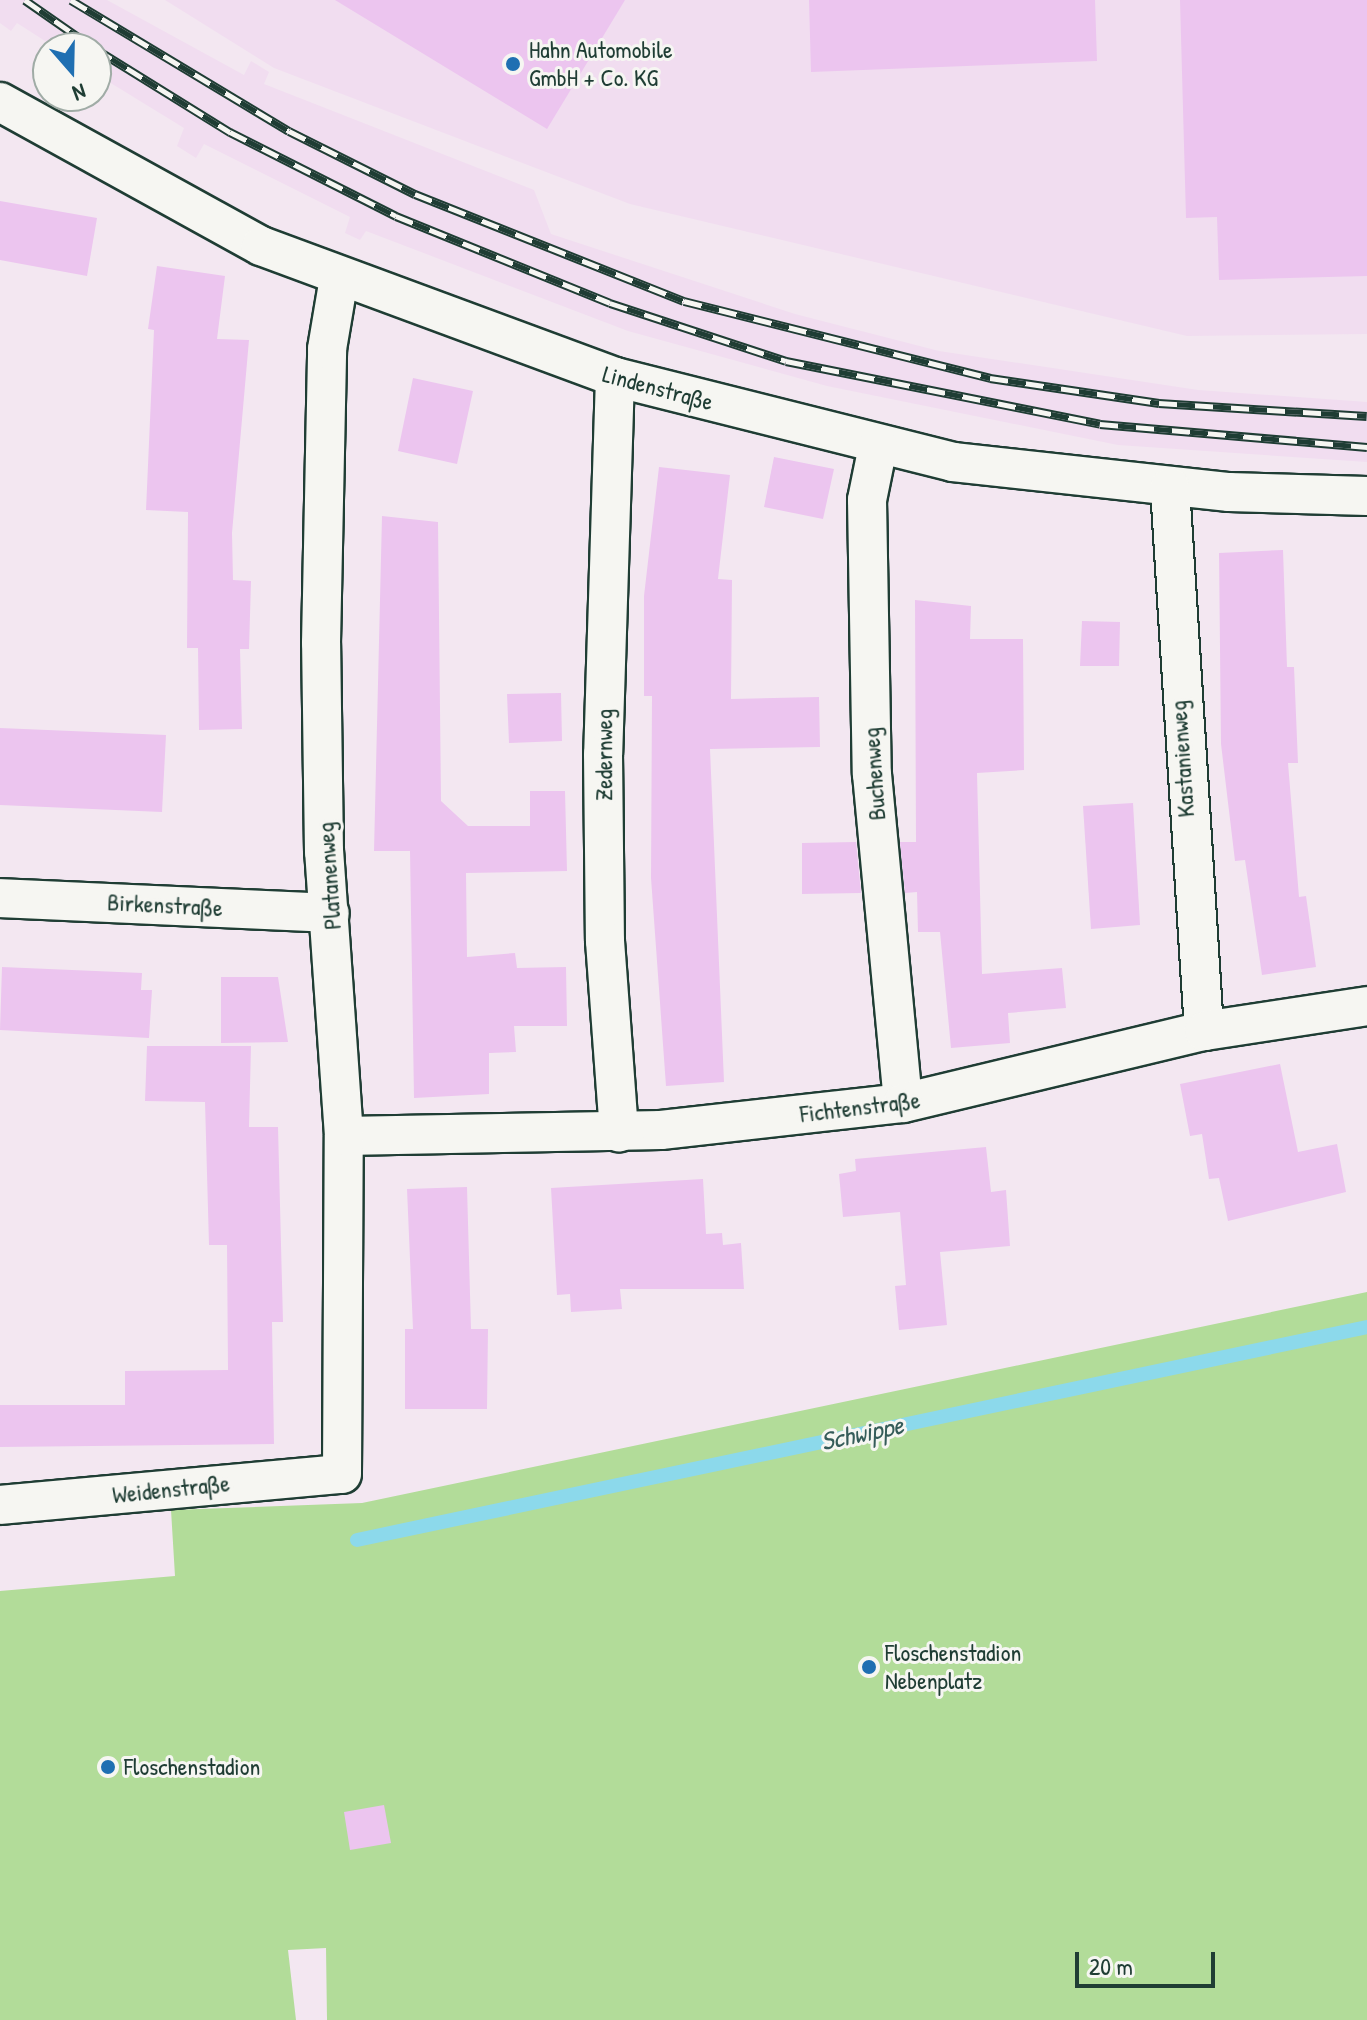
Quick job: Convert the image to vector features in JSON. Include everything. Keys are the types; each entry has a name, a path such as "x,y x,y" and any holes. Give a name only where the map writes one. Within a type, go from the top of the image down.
{"street":[{"name":"Lindenstraße","path":"0,102 180,204 339,278 615,377 878,446 1170,487 1367,496"},
{"name":"Platanenweg","path":"339,278 327,349 321,643 330,913 344,1136 342,1474"},
{"name":"Zedernweg","path":"615,377 603,754 605,941 619,1132"},
{"name":"Buchenweg","path":"878,446 867,500 872,774 903,1103"},
{"name":"Kastanienweg","path":"1170,487 1204,1031"},
{"name":"Birkenstraße","path":"0,898 330,913"},
{"name":"Fichtenstraße","path":"344,1136 619,1132 903,1103 1204,1031 1367,1006"},
{"name":"Weidenstraße","path":"0,1505 342,1474"}],"shaded area":[{"path":"0,0 107,0 244,75 251,61 269,72 264,84 534,190 551,234 795,314 939,351 1198,390 1367,402 1367,462 1118,445 827,386 628,331 366,231 360,240 345,233 350,217 204,144 196,158 177,146 184,128 112,84 112,32 32,33 17,23 11,31 0,23"},
{"path":"165,0 1367,0 1367,334 1187,336 630,204 274,68"}],"green space":[{"name":"Floschenstadion Nebenplatz","path":"1367,1292 1367,2020 327,2020 326,1948 288,1950 296,2020 0,2020 0,1591 175,1576 171,1510 362,1503"}],"building":[{"name":"Hahn Automobile GmbH + Co. KG","path":"335,0 625,0 547,129"},
{"path":"809,0 1095,0 1097,61 811,72"},
{"path":"1180,0 1367,0 1367,276 1219,280 1217,217 1186,218"},
{"path":"0,201 97,218 87,276 0,260"},
{"path":"157,266 225,276 217,339 249,340 232,533 233,580 251,581 249,649 240,649 242,729 199,730 198,648 187,648 188,512 146,510 154,330 148,329"},
{"path":"413,378 473,391 457,464 398,451"},
{"path":"774,457 834,469 823,519 764,507"},
{"path":"659,467 730,475 718,579 732,580 731,699 819,697 820,747 710,749 724,1082 666,1086 651,878 652,696 644,696 644,596"},
{"path":"382,516 438,522 441,801 468,826 530,826 530,791 565,791 567,871 466,873 467,957 515,953 517,968 566,967 567,1026 514,1026 516,1052 489,1053 489,1094 414,1098 410,851 374,851"},
{"path":"1283,550 1287,667 1294,667 1298,763 1288,763 1299,897 1306,896 1316,967 1262,975 1245,860 1235,861 1221,744 1219,553"},
{"path":"915,600 971,606 970,639 1023,639 1024,770 977,773 982,974 1062,968 1066,1008 1008,1013 1010,1043 951,1048 940,932 918,932 917,892 905,893 900,842 916,842"},
{"path":"1082,621 1120,622 1119,666 1080,666"},
{"path":"561,693 562,741 509,743 507,694"},
{"path":"0,728 166,735 162,812 0,805"},
{"path":"1133,803 1140,925 1091,929 1083,806"},
{"path":"856,842 861,893 802,894 802,843"},
{"path":"2,967 142,973 141,990 152,990 149,1038 0,1030"},
{"path":"221,977 278,977 288,1042 221,1043"},
{"path":"147,1046 251,1046 249,1127 278,1127 283,1322 272,1322 274,1444 0,1447 0,1405 125,1405 125,1371 228,1370 227,1245 209,1245 205,1102 145,1101"},
{"path":"1280,1064 1298,1152 1337,1144 1346,1192 1228,1221 1219,1178 1209,1179 1202,1134 1190,1136 1180,1084"},
{"path":"986,1147 991,1192 1006,1190 1010,1246 940,1252 947,1325 899,1330 895,1286 906,1285 900,1212 843,1217 839,1174 856,1171 855,1159"},
{"path":"703,1179 706,1234 722,1233 723,1245 741,1243 744,1289 620,1289 622,1309 571,1312 570,1294 557,1295 551,1188"},
{"path":"467,1187 471,1329 488,1329 487,1409 405,1409 405,1329 413,1329 407,1189"},
{"path":"384,1805 391,1843 350,1850 344,1812"}],"waterway":[{"name":"Schwippe","path":"357,1540 1367,1327"}],"railway":[{"path":"25,0 71,32"},
{"path":"71,0 289,131 415,194 684,301 990,378 1159,403 1367,416"},
{"path":"112,59 230,132 396,216 610,303 786,361 1100,424 1367,447"}],"place":[{"name":"Hahn Automobile GmbH + Co. KG","path":"513,64"},
{"name":"Floschenstadion Nebenplatz","path":"869,1667"},
{"name":"Floschenstadion","path":"108,1767"}]}
